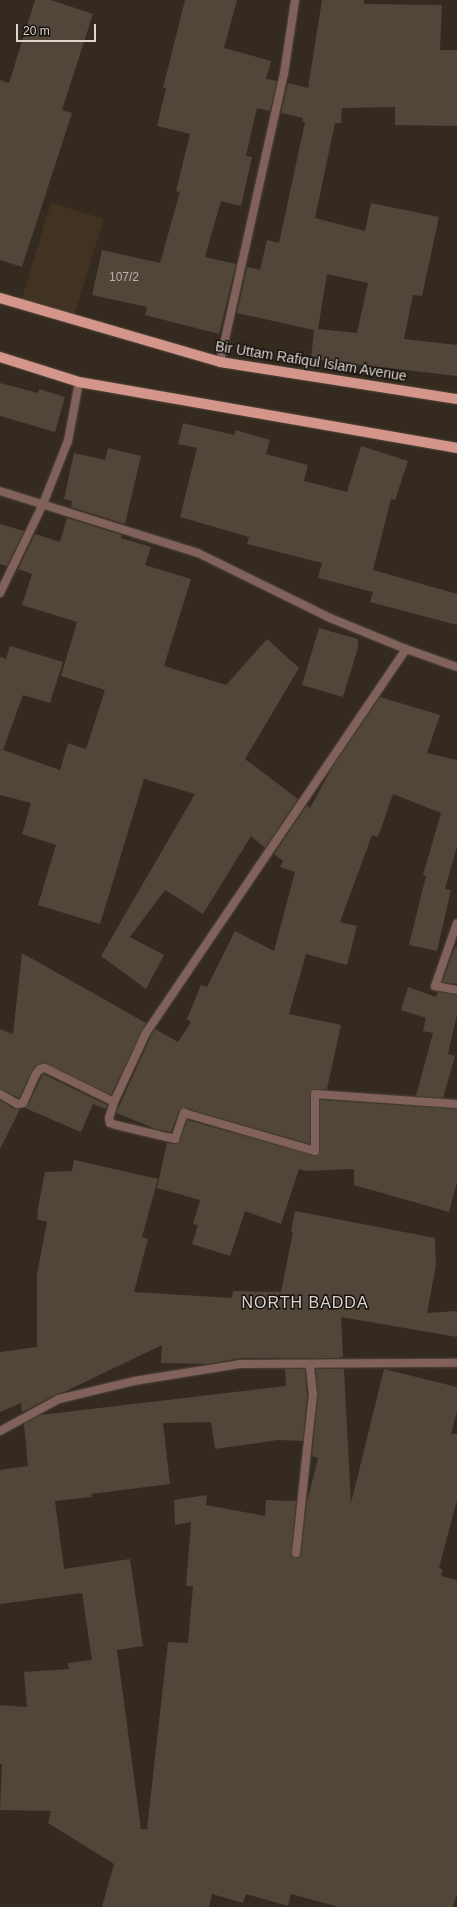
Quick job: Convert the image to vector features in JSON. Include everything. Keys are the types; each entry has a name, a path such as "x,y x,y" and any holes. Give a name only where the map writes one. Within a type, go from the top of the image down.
{"main road":[{"name":"Bir Uttam Rafiqul Islam Avenue","path":"0,298 220,362 457,399"},
{"path":"0,357 79,382 457,448"}],"street":[{"path":"220,362 284,74 295,0"},
{"path":"0,593 44,504 68,440 79,382"},
{"path":"0,491 198,553 330,618 406,649 457,667"},
{"path":"406,649 146,1033 114,1102 109,1118 110,1124 175,1139 184,1113 315,1151 314,1094 457,1104"},
{"path":"457,923 435,986 457,990"},
{"path":"0,1094 17,1104 23,1104 36,1074 45,1068 114,1102"},
{"path":"0,1431 59,1399 134,1381 240,1364 457,1363"},
{"path":"296,1553 313,1395 310,1364"}],"shaded area":[{"path":"51,203 104,219 74,317 21,301"}],"building":[{"path":"35,0 51,0 93,14 62,110 72,113 22,267 0,260 0,80 9,83"},
{"path":"185,0 237,0 224,48 271,61 266,79 277,81 270,111 257,108 246,156 252,157 241,206 221,201 205,257 236,264 219,334 145,315 147,307 92,295 102,250 160,263 180,192 176,191 190,134 157,126 166,88 163,88"},
{"path":"322,0 364,0 364,4 442,5 440,50 457,50 457,126 395,125 395,107 342,108 341,123 335,123 315,218 365,231 371,203 439,217 422,296 413,295 404,339 457,345 457,376 311,359 314,330 237,313 247,267 260,270 267,240 279,243 305,122 302,122 303,118 281,113 288,83 308,88","holes":["327,274 368,283 357,333 318,329"]},
{"path":"0,383 38,393 39,389 65,397 55,432 0,416"},
{"path":"183,423 234,435 236,430 270,440 266,454 308,465 304,481 347,492 361,446 408,461 395,500 391,499 373,570 457,594 457,625 370,602 373,592 318,578 322,563 247,544 249,537 180,517 197,448 178,444"},
{"path":"108,448 141,456 125,524 71,507 72,501 64,499 74,453 105,460"},
{"path":"67,518 122,535 121,538 151,547 145,565 191,579 164,666 226,685 267,639 299,668 245,759 298,799 265,848 251,836 203,914 165,890 130,937 164,955 146,989 101,956 195,794 144,779 100,924 38,905 56,845 22,834 31,803 0,795 0,657 6,659 10,646 63,662 50,703 23,695 3,750 60,770 68,743 86,749 105,690 61,676 77,622 22,605 32,574 18,569 35,534 60,542"},
{"path":"0,524 24,531 7,566 0,564"},
{"path":"319,628 358,639 358,648 343,697 302,685"},
{"path":"380,697 440,715 427,753 457,760 457,846 445,889 451,890 437,951 409,945 426,876 423,875 441,813 393,794 378,837 372,835 340,922 357,926 347,965 306,954 289,1014 341,1025 327,1089 313,1089 310,1094 310,1144 185,1108 179,1111 171,1132 156,1129 116,1113 155,1029 178,1042 191,1022 187,1019 201,985 207,987 235,931 274,951 295,872 280,867 283,861 274,854 307,805 310,808 333,766"},
{"path":"455,947 457,947 457,984 442,982"},
{"path":"22,953 146,1023 111,1095 44,1063 36,1065 19,1098 0,1089 0,1029 13,1034"},
{"path":"408,987 436,997 438,992 457,995 457,1015 448,1054 455,1056 443,1098 416,1096 433,1033 423,1031 426,1018 401,1010"},
{"path":"43,1074 107,1105 106,1109 93,1104 81,1132 25,1108 28,1105"},
{"path":"0,1100 14,1109 20,1109 0,1149"},
{"path":"320,1100 457,1109 457,1182 449,1212 354,1185 354,1169 306,1171 299,1169 281,1224 245,1211 230,1256 192,1244 198,1225 193,1224 200,1200 157,1188 167,1143 179,1143 187,1120 316,1156 320,1151"},
{"path":"74,1160 158,1179 142,1237 148,1239 134,1292 232,1298 233,1291 281,1292 293,1232 291,1231 295,1211 435,1238 436,1265 427,1313 457,1311 457,1337 341,1317 343,1357 338,1357 341,1358 240,1358 208,1364 161,1363 162,1345 22,1412 21,1403 0,1412 0,1352 37,1347 37,1274 47,1222 37,1219 45,1172 72,1171"},
{"path":"285,1369 305,1369 307,1395 303,1441 278,1440 215,1449 211,1422 163,1423 170,1484 91,1494 92,1497 55,1501 64,1569 130,1559 143,1646 117,1650 141,1829 147,1829 168,1642 188,1643 193,1586 186,1586 191,1522 175,1525 174,1500 207,1495 206,1505 265,1516 266,1500 296,1501 291,1553 292,1557 298,1558 301,1554 307,1502 318,1458 312,1456 318,1395 316,1369 344,1369 351,1503 384,1369 457,1387 457,1411 451,1434 457,1434 457,1500 439,1568 443,1570 441,1576 457,1580 457,1894 453,1907 339,1907 291,1894 288,1906 246,1894 243,1903 212,1894 209,1907 102,1907 114,1864 48,1823 51,1811 0,1810 2,1764 0,1764 0,1705 27,1707 24,1672 69,1669 68,1663 92,1660 82,1593 0,1604 0,1470 28,1466 24,1424 40,1415 286,1386"}],"district":[{"name":"NORTH BADDA","path":"305,1303"}]}
